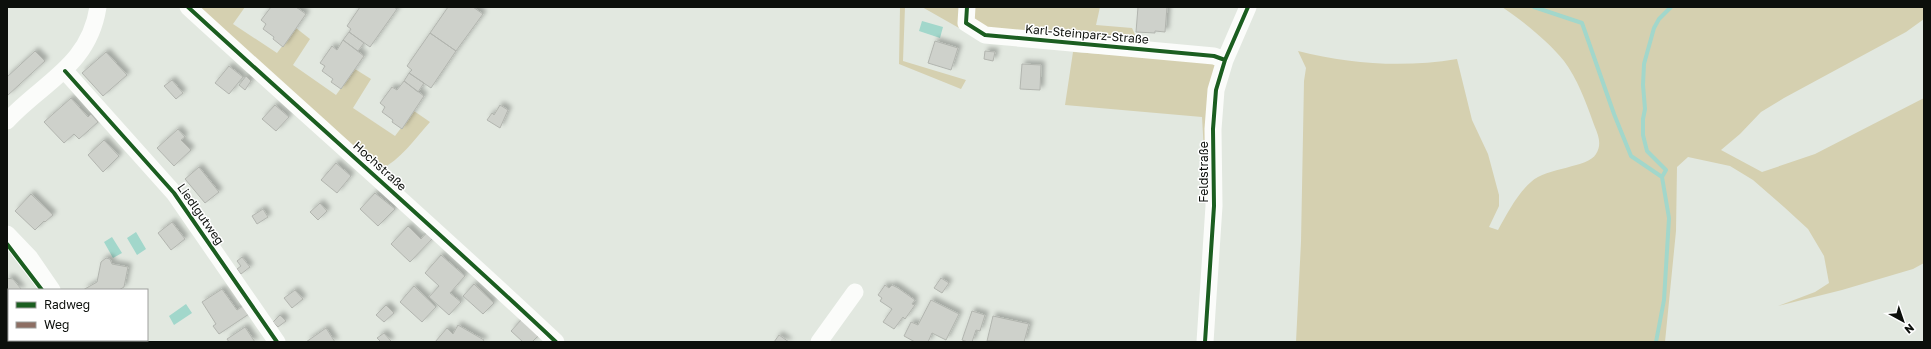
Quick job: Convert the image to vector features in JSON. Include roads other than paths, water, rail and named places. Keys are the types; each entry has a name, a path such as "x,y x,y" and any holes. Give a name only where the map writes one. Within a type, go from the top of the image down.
{"street":[{"path":"7,122 31,97 65,71 88,41 93,30 98,7"},
{"name":"Hochstraße","path":"188,7 301,111 380,179 556,342"},
{"name":"Karl-Steinparz-Straße","path":"967,7 966,23 985,35 1214,56 1225,60"},
{"name":"Feldstraße","path":"1205,342 1214,206 1214,109 1216,90 1225,60 1248,7"},
{"name":"Liedlgutweg","path":"65,71 174,193 278,342"},
{"path":"7,234 30,258 51,289"},
{"path":"819,342 855,292"}],"water":[{"path":"922,21 943,27 940,38 919,31"},
{"path":"136,232 146,249 137,255 127,238"},
{"path":"112,237 122,253 113,258 104,242"},
{"path":"186,304 192,313 174,325 169,316"}],"waterway":[{"path":"1534,7 1582,23 1614,114 1631,156 1662,177 1669,218 1664,300 1656,342"},
{"path":"1662,177 1666,170 1647,151 1643,135 1643,119 1645,109 1643,85 1644,64 1654,28 1659,19 1671,7"}]}
